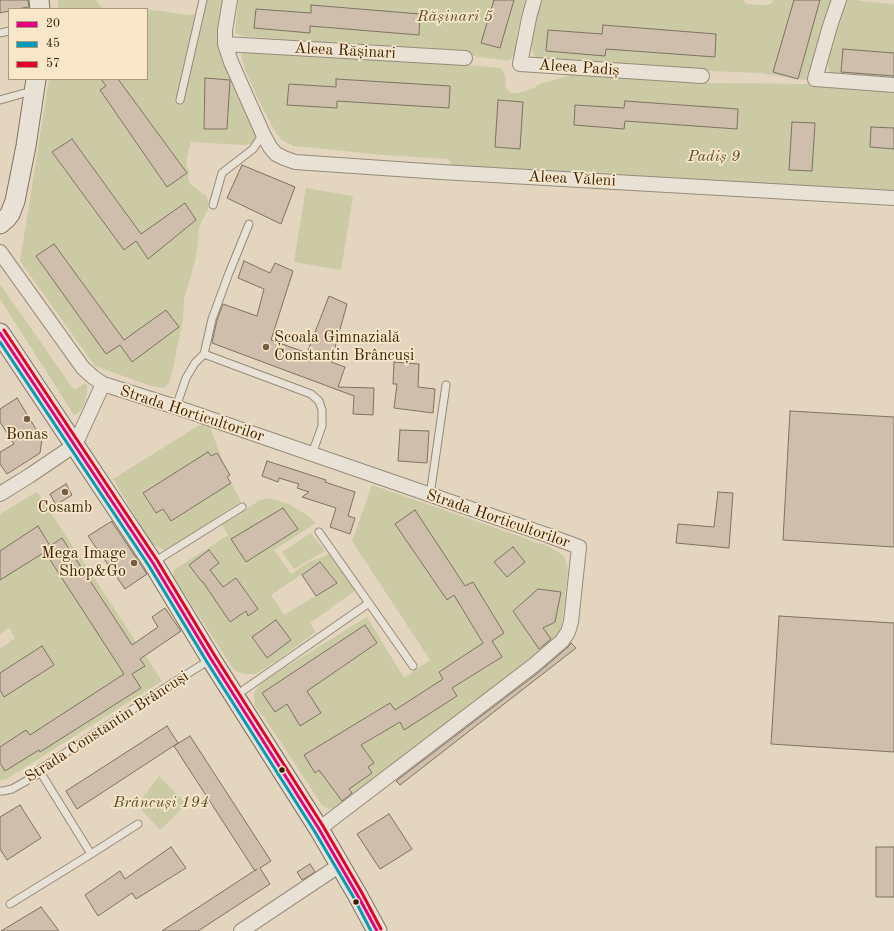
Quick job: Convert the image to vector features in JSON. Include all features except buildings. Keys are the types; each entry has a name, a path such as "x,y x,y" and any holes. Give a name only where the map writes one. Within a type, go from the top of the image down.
{"main road":[{"path":"0,224 10,214 15,201 26,146 35,85"},
{"path":"0,332 154,563 211,659 319,829 377,931"}],"street":[{"path":"230,0 225,30 225,44 231,62 263,134"},
{"name":"Aleea Padiș","path":"534,0 520,64 702,76"},
{"path":"840,0 830,26 815,79 894,85"},
{"name":"Aleea Rășinari","path":"225,44 465,58"},
{"name":"Aleea Văleni","path":"263,134 270,147 276,154 295,162 894,198"},
{"name":"Strada Horticultorilor","path":"0,252 83,368 92,377 103,384 176,407 579,547 571,622 568,632 562,641 534,665 319,829"},
{"name":"Strada Horticultorilor","path":"75,445 103,384"},
{"path":"0,494 75,445"},
{"path":"241,931 340,865"}],"lane":[{"path":"180,100 203,0"},
{"path":"0,100 35,85"},
{"path":"213,205 222,172 253,149 263,134"},
{"path":"176,407 186,378 195,363 204,354 212,319 249,224"},
{"path":"204,354 311,394 319,401 322,410 322,426 312,454"},
{"path":"430,495 446,384"},
{"path":"154,563 242,507"},
{"path":"319,532 413,666"},
{"path":"235,696 369,603"},
{"name":"Strada Constantin Brâncuși","path":"0,791 12,789 35,776 39,770 211,659"},
{"path":"39,770 91,854"},
{"path":"10,904 138,824"}],"green space":[{"path":"58,0 96,0 102,8 58,8"},
{"path":"203,0 226,0 221,44 257,137 252,144 242,145 191,142 186,164 189,171 188,178 190,184 206,196 208,201 208,209 199,227 195,262 184,299 183,319 172,373 169,383 164,388 151,386 95,366 20,261 49,80 102,80 106,86 100,91 167,186 187,173 118,80 148,80 148,10 186,15 195,14","holes":["205,78 229,80 227,129 204,128","72,139 141,234 185,203 196,220 148,259 136,241 124,250 52,153","54,244 124,340 166,310 179,327 131,362 120,345 36,256"]},
{"name":"Rășinari 5","path":"238,0 525,0 517,36 516,52 510,60 448,53 243,36 235,33","holes":["312,5 420,14 419,35 310,26 309,33 254,28 256,9 311,13"]},
{"path":"540,0 743,0 747,4 767,5 772,3 773,0 794,0 774,72 798,78 820,0 834,0 811,79 808,80 761,73 629,68 542,61 534,56 531,46","holes":["603,25 716,34 715,57 606,49 605,56 546,51 548,30 602,34"]},
{"path":"846,0 894,4 894,53 841,72 894,76 894,84 831,77 827,59"},
{"name":"Padiș 9","path":"257,45 501,68 506,77 505,86 510,93 518,93 534,88 540,84 578,73 709,83 810,84 894,91 894,128 871,127 870,146 894,149 894,194 460,170 452,165 448,159 383,155 294,146 282,140 276,133 245,70 240,50","holes":["336,79 450,86 449,107 337,101 337,108 287,105 289,84 336,87","498,101 520,149 495,147","625,101 738,109 737,129 625,121 624,129 574,125 576,105 624,108","792,122 814,124 811,171 789,170"]},
{"path":"306,188 353,196 341,270 294,262"},
{"path":"0,284 74,390 85,383 87,385 84,405 78,413 74,415 0,299"},
{"path":"203,423 209,425 225,466 217,453 211,456 208,452 143,494 155,513 163,509 171,521 231,483 241,501 180,542 165,550 152,544 113,479"},
{"path":"372,485 550,547 564,556 568,568 562,623 557,638 532,660 339,807 329,809 322,805 266,720 255,706 254,693 260,683 367,617 404,678 430,660 352,541","holes":["415,510 465,586 473,582 504,633 492,641 502,657 452,688 457,696 400,722 316,772 304,755 389,703 395,710 443,679 440,671 483,643 454,595 447,600 395,524","513,547 525,562 507,577 495,562","537,589 561,592 555,622 543,628 536,645 513,611 526,599 533,610","365,625 377,644 275,712 262,693","367,754 374,763 368,767 371,773 349,789 352,794 342,801 328,782"]},
{"path":"37,492 162,681 8,778 0,781 0,763 6,771 39,750 40,752 141,688 132,674 145,666 62,538 50,546 38,526 0,551 0,514"},
{"path":"269,498 291,505 316,523 274,550 291,574 309,562 329,554 356,590 310,623 316,632 256,674 244,674 234,670 173,576 174,570 228,535 222,525 260,500","holes":["283,508 298,529 246,561 232,539","209,550 219,563 210,570 213,574 202,582 189,565","320,562 337,583 284,615 271,595","236,578 258,609 249,615 246,611 230,621 212,594","276,620 291,640 267,657 252,638"]},
{"path":"311,533 325,551 294,569 282,552"},
{"path":"45,552 124,674 30,735 26,730 0,747 0,692 5,696 54,665 42,646 0,673 0,649 15,638 9,628 0,634 0,580"},
{"name":"Brâncuși 194","path":"159,776 187,804 160,830 137,805"}],"transit line":[{"name":"57","path":"4,330 157,560 215,656 323,826 381,929"},
{"name":"20","path":"0,333 153,563 211,659 319,829 377,931"},
{"name":"45","path":"0,342 149,566 207,662 315,832 354,898 371,931"}],"place":[{"name":"Școala Gimnazială Constantin Brâncuși","path":"266,347"},
{"name":"Bonas","path":"27,419"},
{"name":"Cosamb","path":"65,492"},
{"name":"Mega Image Shop&Go","path":"134,563"}]}
